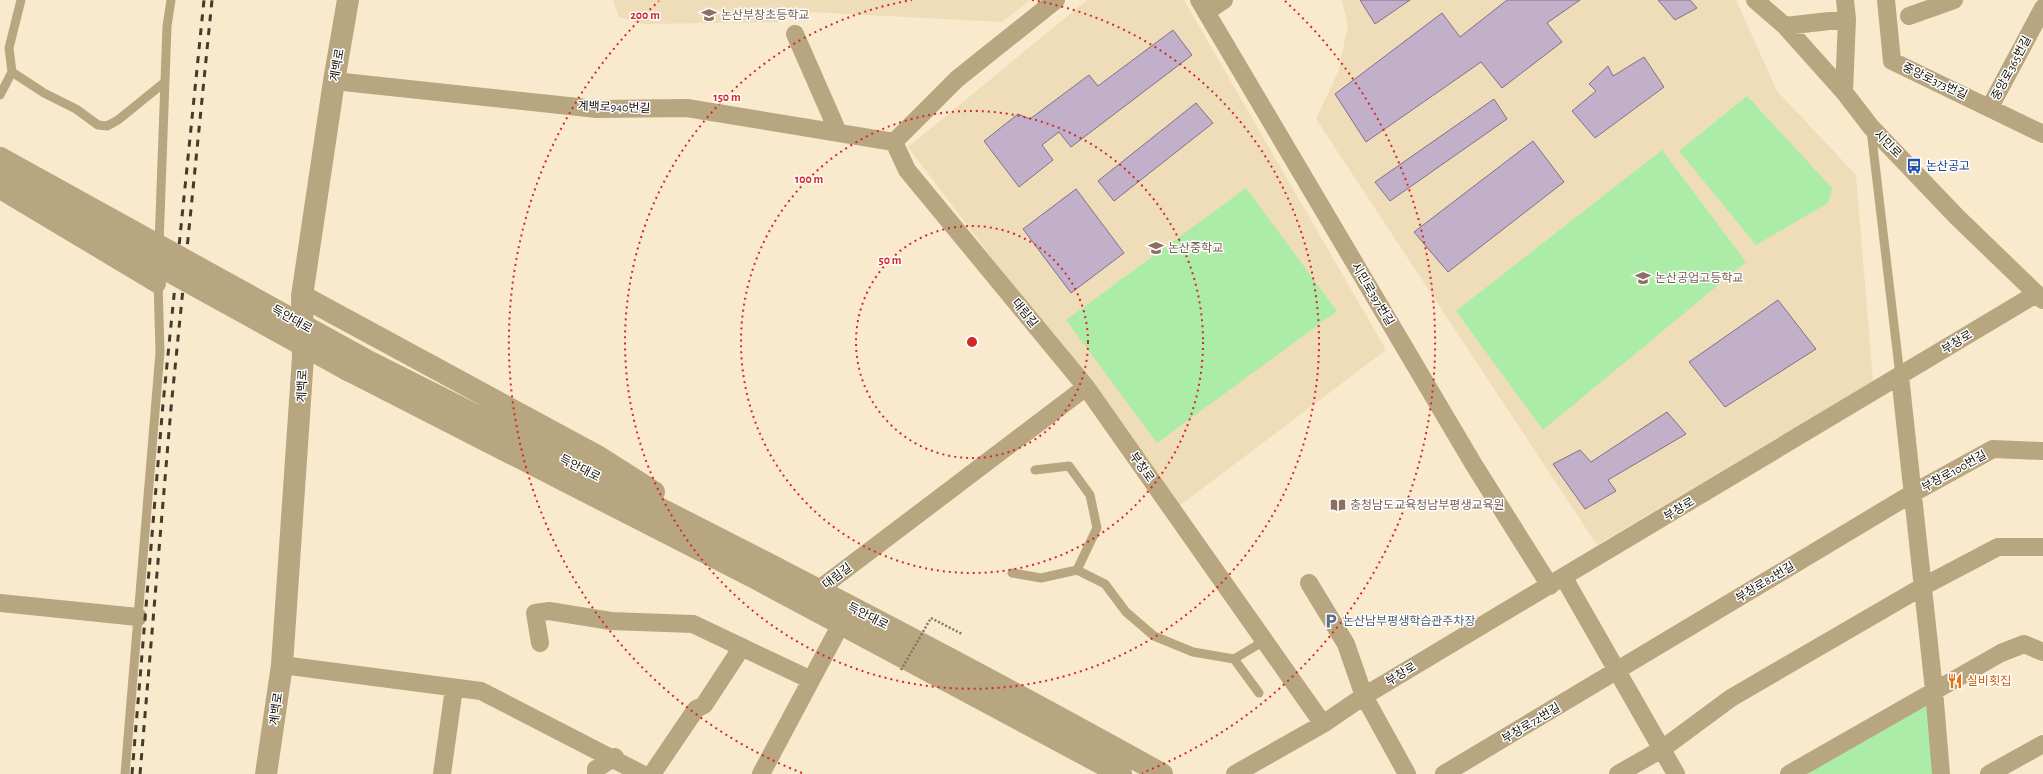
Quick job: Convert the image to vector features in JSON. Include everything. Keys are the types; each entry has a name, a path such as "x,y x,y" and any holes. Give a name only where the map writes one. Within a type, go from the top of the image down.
{"street":[{"name":"계백로","path":"266,774 282,665 303,357 302,296 334,81 348,0"},
{"path":"894,142 957,79 1056,0"},
{"path":"1202,6 1224,0"},
{"name":"시민로","path":"1755,0 1785,26 1844,92 1871,127 1957,217 2039,297"},
{"path":"1844,92 1847,18 1845,0"},
{"name":"중앙로373번길","path":"1886,0 1892,61 1990,107"},
{"path":"1909,16 1954,0"},
{"name":"시민로397번길","path":"1202,6 1474,465 1557,582"},
{"name":"중앙로365번길","path":"1990,107 2043,8"},
{"path":"1785,26 1847,18"},
{"path":"796,34 838,132"},
{"name":"계백로940번길","path":"334,81 597,109 687,108 894,142"},
{"path":"1990,107 2043,134"},
{"name":"대림길","path":"818,590 1086,387 907,170 894,142"},
{"name":"득안대로","path":"0,158 356,364"},
{"name":"득안대로","path":"0,178 356,364 759,569 841,624 1121,774"},
{"path":"0,190 157,284"},
{"path":"302,296 599,457 759,569"},
{"name":"부창로","path":"1235,774 1323,724 1364,696 1900,376 2039,297"},
{"path":"303,357 584,502 759,569"},
{"path":"1900,376 1934,690 1941,774"},
{"name":"부창로","path":"1086,387 1323,724"},
{"name":"부창로100번길","path":"1913,493 1993,449 2034,449 2043,451"},
{"name":"부창로82번길","path":"1618,671 1913,493"},
{"path":"1618,774 1662,749 1731,698 1922,587 1998,547 2043,547"},
{"name":"득안대로","path":"759,569 818,590 1013,692 1162,774"},
{"path":"1557,582 1618,671 1676,774"},
{"path":"1308,583 1346,644 1364,696 1407,774"},
{"path":"0,603 138,617"},
{"path":"540,643 535,613 549,611 611,621 693,624 811,680"},
{"path":"761,774 841,624"},
{"path":"1789,774 2006,650 2024,644 2043,652"},
{"path":"652,774 696,709 704,705 742,647"},
{"path":"282,665 481,691 614,758 642,774"},
{"name":"부창로72번길","path":"1444,774 1618,671"},
{"path":"442,774 454,688"},
{"path":"1989,774 2043,744"},
{"path":"596,774 596,769 614,758"}],"lane":[{"path":"0,96 12,72 9,48 21,0"},
{"path":"125,774 160,352 157,284 167,26 171,0"},
{"path":"12,72 44,92 76,109 98,125 107,126 118,120 165,82"},
{"path":"1871,127 1900,376"},
{"path":"1035,470 1069,466 1090,495 1097,528 1077,570"},
{"path":"1012,573 1040,578 1077,570 1105,584 1126,612 1154,636 1193,652 1234,659 1264,640"},
{"path":"1234,659 1259,693"}],"path":[{"path":"901,670 931,618 962,634"}],"shaded area":[{"name":"논산부창초등학교","path":"613,0 1030,0 1002,22 810,12 777,22 643,24 619,17"},
{"name":"논산중학교","path":"1087,0 1184,0 1386,350 1179,506 908,147"},
{"name":"논산공업고등학교","path":"1342,0 1734,0 1737,2 1777,91 1856,175 1873,381 1597,545 1316,119 1338,72 1348,26"}],"green space":[{"path":"1747,96 1832,188 1828,203 1756,245 1679,151"},
{"path":"1662,150 1746,262 1543,430 1456,311"},
{"path":"1246,188 1337,311 1157,443 1066,320"},
{"path":"1926,701 1935,774 1809,774 1806,769"}],"building":[{"path":"1360,0 1410,0 1375,24"},
{"path":"1507,0 1580,0 1547,23 1562,42 1502,88 1481,62 1366,142 1335,94 1442,13 1460,37"},
{"path":"1658,0 1690,0 1697,8 1675,20"},
{"path":"1173,30 1192,55 1071,147 1059,132 1042,145 1053,160 1019,187 984,141 1018,114 1030,119 1089,75 1098,86"},
{"path":"1644,57 1664,87 1595,138 1572,111 1596,91 1589,84 1608,66 1613,76"},
{"path":"1494,99 1507,119 1390,201 1375,182"},
{"path":"1196,103 1213,123 1114,201 1098,181"},
{"path":"1533,141 1564,182 1448,272 1414,232"},
{"path":"1076,189 1124,253 1071,293 1023,229"},
{"path":"1778,300 1816,349 1725,407 1689,362"},
{"path":"1667,412 1686,434 1608,480 1616,491 1585,509 1553,464 1580,450 1591,462"}],"railway":[{"path":"132,774 163,404 204,0"},
{"path":"140,774 171,408 212,0"}],"place":[{"name":"논산부창초등학교","path":"709,15"},
{"name":"논산공고","path":"1914,166"},
{"name":"논산중학교","path":"1156,248"},
{"name":"논산공업고등학교","path":"1643,278"},
{"name":"충청남도교육청남부평생교육원","path":"1338,505"},
{"name":"논산남부평생학습관주차장","path":"1331,621"},
{"name":"실비횟집","path":"1955,681"}]}
